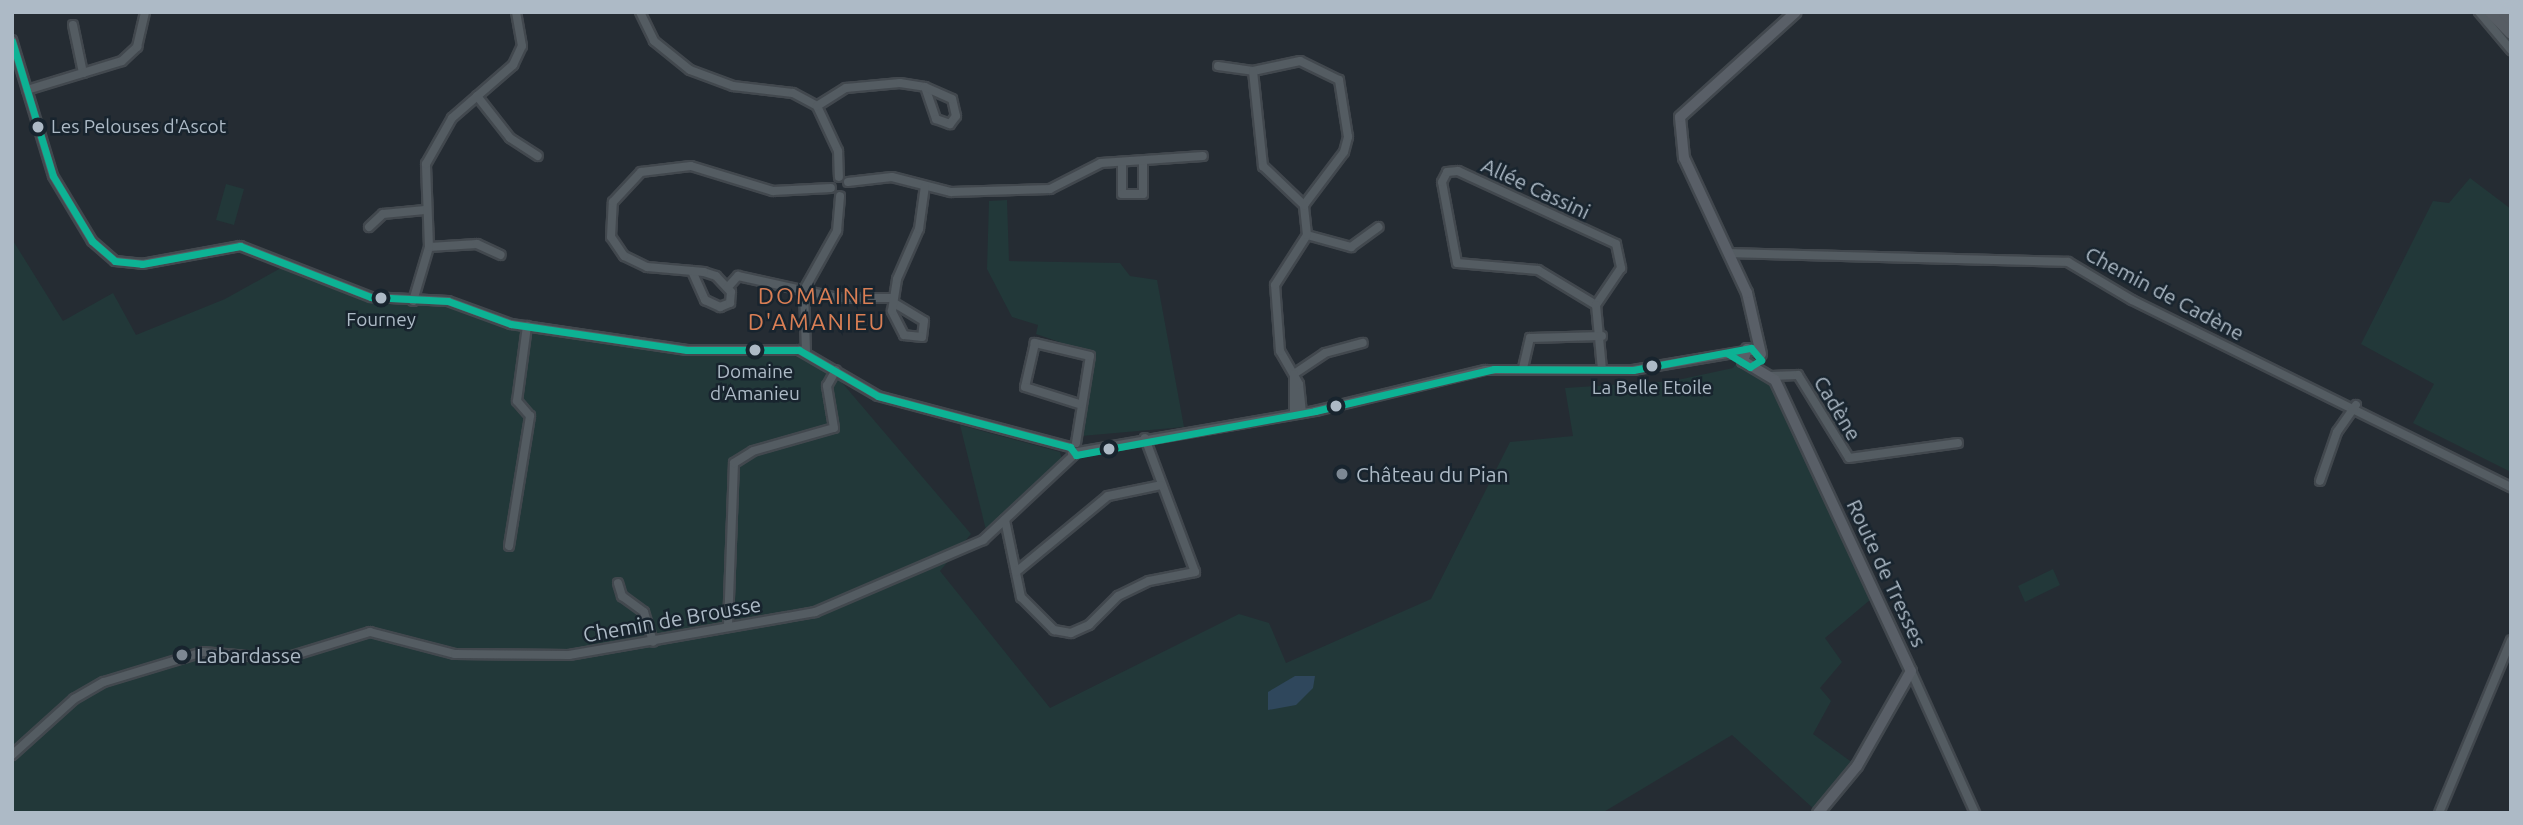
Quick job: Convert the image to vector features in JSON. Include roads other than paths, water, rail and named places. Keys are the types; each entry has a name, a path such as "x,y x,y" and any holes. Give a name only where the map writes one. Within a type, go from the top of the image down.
{"main road":[{"path":"2491,12 2511,33"},
{"path":"2504,12 2511,19"}],"street":[{"path":"27,90 83,73 130,54 145,12"},
{"path":"413,301 429,247 425,210 429,156 452,118 513,65 522,46 516,12"},
{"path":"640,12 654,41 690,70 733,86 793,93 817,106 838,151 839,177 831,188"},
{"path":"13,41 53,176 110,258 142,264 240,246 365,295 413,301 454,302 527,327 687,350 806,352 878,396 1075,448 1298,413 1485,370 1602,370 1727,353 1752,356 1756,334 1730,253 1684,158 1680,117 1796,12"},
{"path":"2479,12 2511,50"},
{"path":"72,25 83,73"},
{"path":"1218,66 1253,71 1300,61 1334,74 1343,87 1348,145 1304,205"},
{"path":"1253,71 1263,166 1304,205 1307,235 1275,285 1280,351 1294,374 1298,413"},
{"path":"817,106 874,80 925,87 952,99 950,124 936,119 925,87"},
{"path":"477,96 510,138 538,156"},
{"path":"839,177 848,182 892,177 925,186 977,193 1050,189 1101,163 1143,162 1162,155 1203,156"},
{"path":"1122,163 1122,194 1143,194 1143,162"},
{"path":"692,271 712,305 730,303 728,287 716,276 692,271 635,263 611,237 613,202 641,172 691,166 773,191 831,188 841,196"},
{"name":"Allée Cassini","path":"1458,171 1616,244 1621,268 1596,305 1538,270 1457,263 1443,182 1447,172 1458,171"},
{"path":"806,352 804,290 837,231 841,196 848,182"},
{"path":"728,287 738,276 804,290 893,300 924,321 922,337 911,338 896,327 893,300 919,229 925,186"},
{"path":"369,227 383,214 425,210"},
{"path":"1307,235 1351,247 1379,227"},
{"path":"429,247 477,244 501,255"},
{"name":"Chemin de Cadène","path":"1730,253 2068,261 2132,300 2356,405 2511,487"},
{"path":"1596,305 1602,336 1602,370"},
{"path":"512,542 530,416 517,401 527,327"},
{"path":"1523,368 1530,338 1602,336"},
{"path":"1075,448 1079,404 1090,356 1035,343 1025,387 1079,404"},
{"path":"1294,374 1325,353 1363,343"},
{"name":"Route de Tresses","path":"1752,356 1771,376 1912,671 1857,766 1818,813"},
{"path":"728,626 734,463 753,451 834,428 827,386 836,370"},
{"name":"Cadène","path":"1771,376 1797,375 1849,458 1958,443"},
{"path":"2320,481 2337,432 2356,405"},
{"path":"1005,520 1021,597 1040,623 1071,633 1132,588 1195,572 1145,438"},
{"name":"Chemin de Brousse","path":"12,755 74,699 104,682 203,652 282,659 370,632 455,654 569,655 815,612 957,555 1005,520 1075,448"},
{"path":"1016,572 1108,496 1161,485"},
{"path":"618,583 622,596 644,612 653,642"},
{"path":"2439,813 2511,640"},
{"path":"1912,671 1975,813"}],"water":[{"path":"1295,676 1315,676 1313,688 1296,705 1268,710 1268,692"}],"place":[{"name":"Les Pelouses d'Ascot","path":"38,127"},
{"name":"Fourney","path":"381,298"},
{"name":"Domaine d'Amanieu","path":"755,350"},
{"name":"La Belle Etoile","path":"1652,366"},
{"name":"Château du Pian","path":"1342,474"},
{"name":"Labardasse","path":"182,655"}],"district":[{"name":"DOMAINE D'AMANIEU","path":"817,309"}]}
